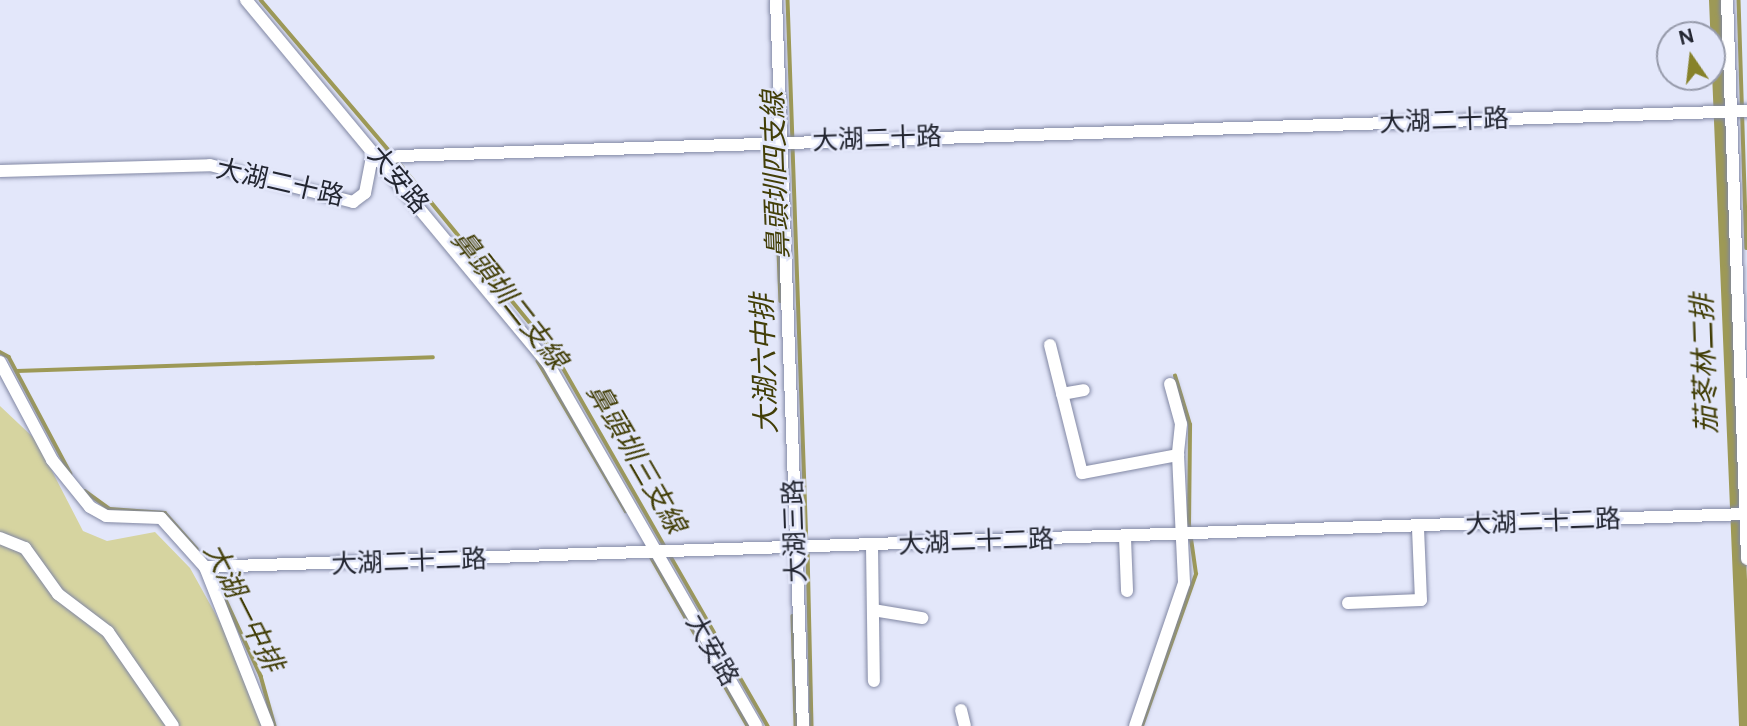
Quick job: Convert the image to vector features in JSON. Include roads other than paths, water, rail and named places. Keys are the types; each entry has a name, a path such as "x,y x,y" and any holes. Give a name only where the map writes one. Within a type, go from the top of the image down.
{"street":[{"name":"大安路","path":"246,0 547,362 756,726"},
{"name":"大湖三路","path":"776,0 803,726"},
{"path":"1727,0 1730,111 1742,307 1747,559"},
{"name":"大湖二十路","path":"0,171 210,165 353,202 365,193 371,162 380,159 781,142 1747,111"},
{"path":"1049,345 1082,473 1178,455"},
{"path":"0,362 52,460 90,507 106,516 161,518 205,567 268,726"},
{"path":"1135,726 1184,583 1184,536 1178,455 1181,424 1170,384"},
{"path":"1062,394 1084,390"},
{"name":"大湖二十二路","path":"205,567 1184,536 1746,514"},
{"path":"1348,603 1422,600 1418,527"},
{"path":"0,538 24,548 58,594 108,632 173,726"},
{"path":"1125,538 1127,591"},
{"path":"872,545 874,681"},
{"path":"873,610 922,618"},
{"path":"961,710 965,726"}],"waterway":[{"name":"鼻頭圳三支線","path":"261,0 391,153"},
{"name":"鼻頭圳四支線","path":"788,0 793,140"},
{"name":"茄苳林二排","path":"1716,0 1746,726"},
{"path":"1739,0 1747,248"},
{"name":"大湖六中排","path":"775,147 781,301"},
{"name":"鼻頭圳四支線","path":"793,147 807,542"},
{"name":"鼻頭圳三支線","path":"396,159 554,352 666,548"},
{"name":"大湖一中排","path":"0,352 9,357 71,474"},
{"path":"17,371 433,357"},
{"name":"鼻頭圳二支線","path":"538,361 626,511"},
{"path":"1142,726 1196,574 1189,525 1190,425 1175,376"},
{"name":"大湖一中排","path":"85,491 110,509 165,513 197,549"},
{"name":"鼻頭圳四支線","path":"808,550 812,726"},
{"name":"鼻頭圳二支線","path":"650,555 748,726"},
{"name":"鼻頭圳三支線","path":"670,555 768,726"},
{"name":"大湖一中排","path":"213,572 261,676 275,726"},
{"name":"大湖六中排","path":"793,616 796,726"}]}
